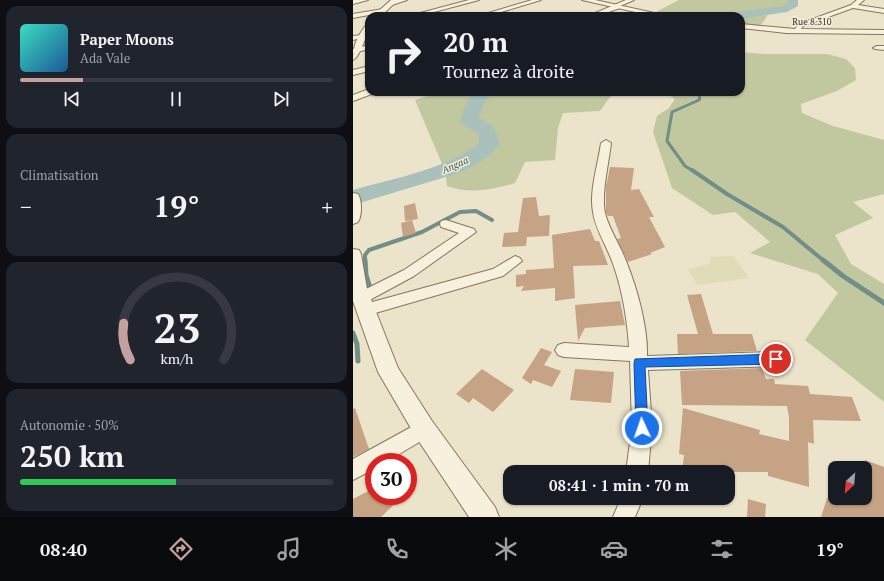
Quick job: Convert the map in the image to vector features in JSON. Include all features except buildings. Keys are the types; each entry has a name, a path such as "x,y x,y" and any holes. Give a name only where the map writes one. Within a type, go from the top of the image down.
{"street":[{"path":"353,2 365,0"},
{"path":"377,12 383,11 393,1 404,0"},
{"path":"428,12 476,0"},
{"path":"495,12 538,0"},
{"path":"585,0 642,12"},
{"path":"602,12 631,0"},
{"path":"797,31 801,25 853,6 861,0"},
{"path":"853,6 884,11"},
{"path":"353,16 365,14"},
{"name":"Rue 8.310","path":"745,26 797,31 884,32"},
{"path":"354,55 357,38 365,31"},
{"path":"354,55 365,49"},
{"path":"353,73 365,69"},
{"path":"353,98 365,94"},
{"path":"606,144 598,202 599,214 619,261 628,289 635,321 639,358 642,428 638,465"},
{"path":"353,198 353,219"},
{"path":"363,304 468,234 467,230 446,224"},
{"path":"353,254 363,304 389,372 424,429 485,517"},
{"path":"363,304 498,273 515,261"},
{"path":"564,350 639,358 776,359"},
{"path":"353,470 424,429"},
{"path":"624,517 629,505"}],"shaded area":[{"path":"733,256 749,278 697,285 688,269 710,264 710,257"}],"green space":[{"path":"679,0 793,0 790,7 769,11 762,24 745,31 745,12 656,12"},
{"path":"745,52 763,54 827,54 846,59 855,68 856,80 837,91 801,104 802,113 833,126 884,140 884,194 853,202 873,218 835,235 851,264 884,284 884,402 805,340 838,293 818,274 750,253 770,242 735,212 713,215 672,188 653,132 657,116 669,108 675,99 670,96 745,96"},
{"path":"428,96 611,96 600,111 563,113 558,128 555,160 525,162 515,183 498,188 481,190 464,190 447,186 445,171 415,100"}],"waterway":[{"name":"Angaa","path":"745,15 787,9 792,6 793,0"},
{"name":"Angaa","path":"353,198 454,167 479,154 490,144 487,131 469,120 474,106 480,96"},
{"path":"698,101 700,99 699,96"},
{"path":"693,171 685,166 667,141 672,112 698,101"},
{"path":"692,170 727,194 783,227 824,261"},
{"path":"365,260 365,255 369,250 422,232 460,212 476,211 492,220"},
{"path":"365,260 366,275 371,291"},
{"path":"823,260 843,276 884,303"},
{"path":"353,333 357,344 358,361"}],"route":[{"path":"642,428 639,363 776,359"}]}
